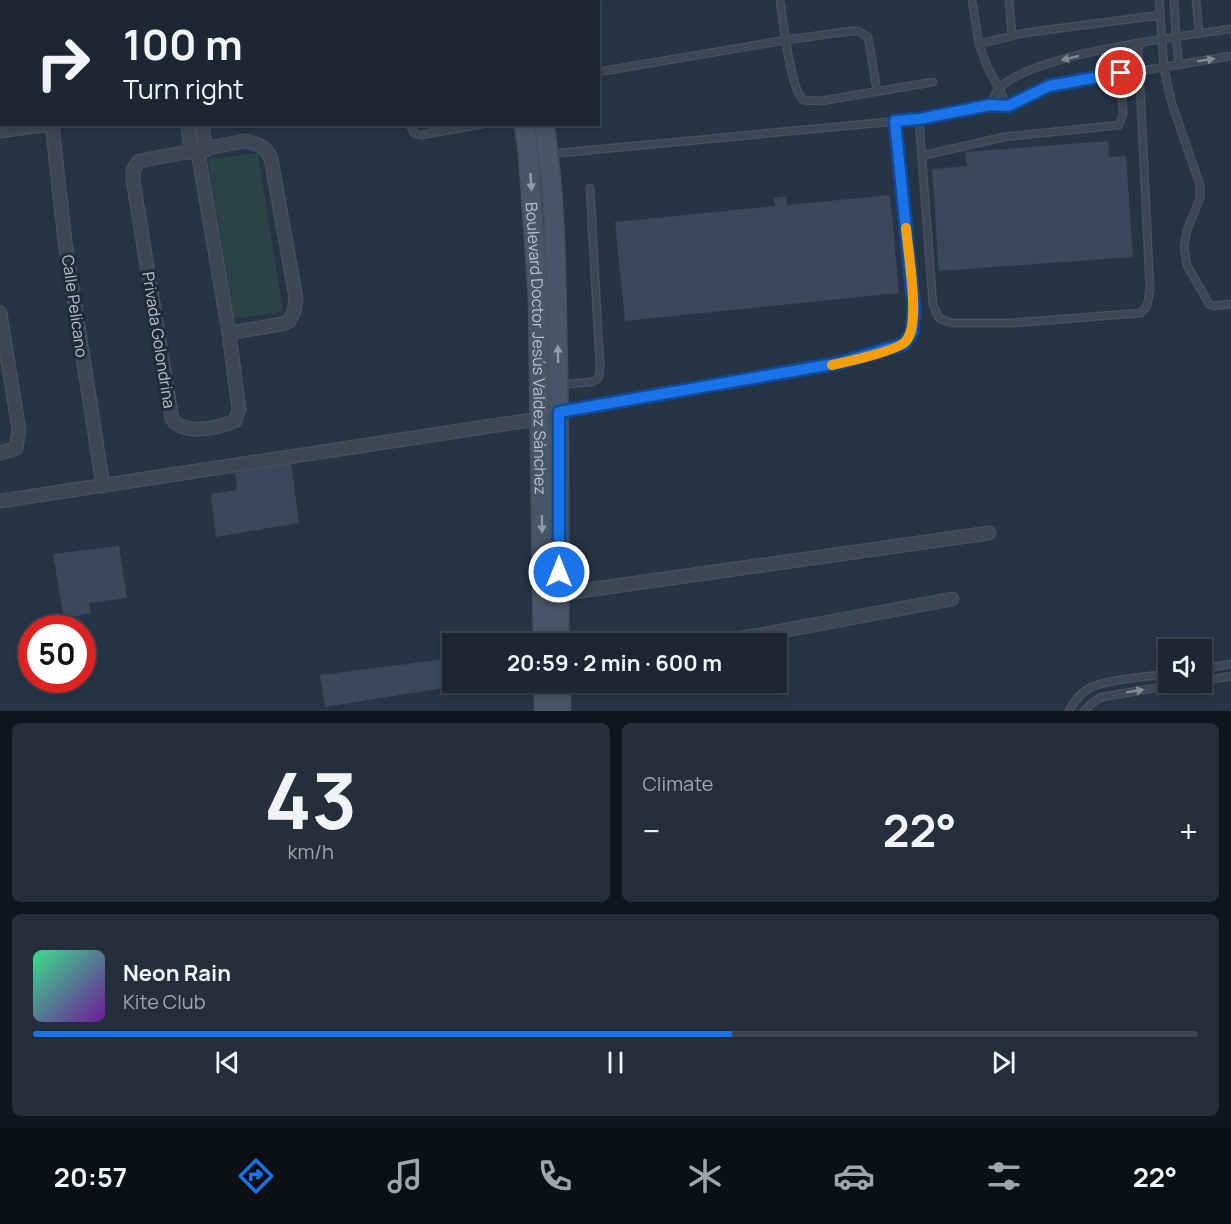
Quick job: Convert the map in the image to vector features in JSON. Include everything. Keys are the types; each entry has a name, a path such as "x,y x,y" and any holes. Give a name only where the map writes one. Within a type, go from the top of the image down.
{"main road":[{"name":"Boulevard Doctor Jesús Valdez Sánchez","path":"524,126 529,156 538,294 543,633"},
{"name":"Boulevard Doctor Jesús Valdez Sánchez","path":"544,126 549,154 556,261 560,633"},
{"path":"544,693 544,711"},
{"path":"560,693 561,711"}],"street":[{"path":"0,131 36,126"},
{"name":"Calle Pelicano","path":"51,126 65,242 103,486"},
{"name":"Privada Golondrina","path":"188,126 198,151 239,401 237,418 232,422 199,429 182,427 172,419 133,173 139,161 198,151 245,141 261,145 267,150 271,159 296,298 293,315 286,323 229,333"},
{"name":"Privada Golondrina","path":"198,151 202,126"},
{"path":"0,313 6,389 18,419 19,442 13,450 0,453"},
{"path":"0,501 540,419 559,412"},
{"path":"559,594 989,533"},
{"path":"770,633 952,599"}],"lane":[{"path":"780,0 793,75 799,97 803,100 821,101 933,82"},
{"path":"972,0 979,44 987,66 1008,106"},
{"path":"1010,0 1012,36"},
{"path":"1159,0 1164,67 1171,101 1200,185 1200,198 1185,239 1187,265 1209,304 1214,306 1231,304"},
{"path":"1174,0 1179,65"},
{"path":"1196,0 1199,34"},
{"path":"979,44 1012,36 1160,15"},
{"path":"990,105 999,88 1038,66 1162,39 1231,29"},
{"path":"600,72 851,31 864,34 869,42 877,91"},
{"path":"919,119 933,305 939,318 951,323 1011,323 1142,313 1147,306 1150,289 1138,44"},
{"path":"529,156 919,119 990,105 1008,106 1049,86 1231,56"},
{"path":"921,156 1004,136 1119,125 1123,114 1121,73"},
{"path":"559,412 839,363 904,344 912,332 914,309 895,121"},
{"path":"410,126 414,133 421,135 472,126"},
{"path":"558,385 591,382 599,376 590,188"},
{"path":"1212,667 1231,664"},
{"path":"1069,711 1073,702 1087,689 1103,684 1158,676"},
{"path":"1212,679 1231,676"},
{"path":"1084,711 1102,697 1158,688"}],"green space":[{"path":"258,153 283,312 234,319 208,159"}],"building":[{"path":"1108,141 1109,157 1126,156 1133,257 939,271 932,169 967,166 965,152"},
{"path":"890,195 899,293 625,321 615,222 775,206 774,198 786,196 787,205"},
{"path":"291,463 299,523 216,537 211,494 237,490 235,473"},
{"path":"119,546 127,598 89,603 91,613 63,615 53,554"},
{"path":"442,659 442,688 325,707 320,675"}],"slow traffic":[{"path":"832,365 893,349 904,344 910,337 914,323 914,309 906,228"}],"route":[{"path":"559,572 559,412 839,363 904,344 912,332 914,309 895,121 919,119 990,105 1008,106 1049,86 1121,73"}]}
